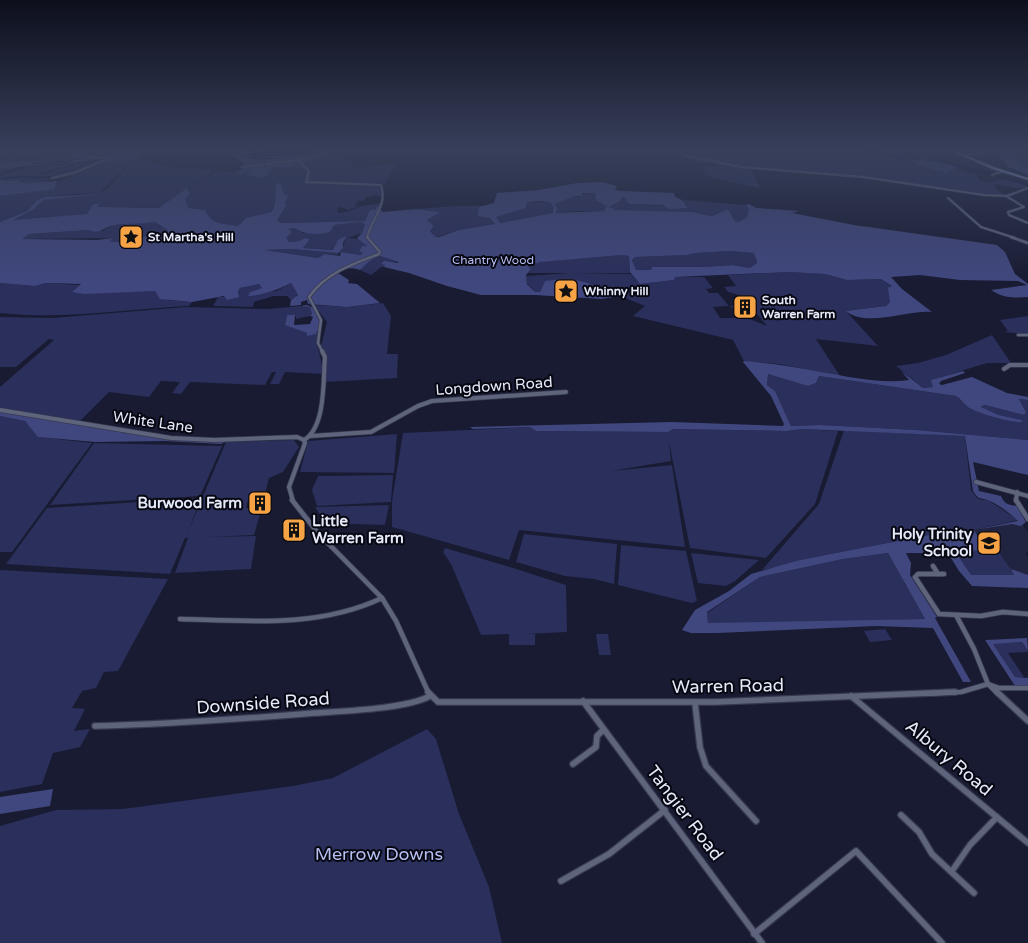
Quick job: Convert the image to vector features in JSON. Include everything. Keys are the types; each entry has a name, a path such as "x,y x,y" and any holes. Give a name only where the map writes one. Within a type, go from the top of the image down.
{"street":[{"path":"382,194 383,207 377,213 367,238 376,246 380,252 379,254 341,268 309,297 321,320 318,342 326,357 320,417 311,436 304,440 305,443 289,487 291,499 318,533 382,598 396,620 430,696"},
{"path":"974,194 1006,196 1011,194"},
{"path":"1006,196 1028,208"},
{"path":"948,198 981,227 1028,243"},
{"path":"1024,207 1008,214 1028,223"},
{"path":"1018,335 1028,335"},
{"path":"1004,369 1010,365 1028,365"},
{"name":"Longdown Road","path":"311,436 371,432 418,406 432,401 566,392"},
{"name":"White Lane","path":"0,410 171,438 214,440 297,437 304,440"},
{"path":"976,482 1028,496"},
{"path":"1017,492 1016,501 1028,519"},
{"path":"933,566 938,574"},
{"path":"944,574 918,574 915,577 937,612 981,616 1003,612 1028,614"},
{"path":"180,619 297,620 364,608 382,598"},
{"path":"956,615 972,644 988,684 1028,721"},
{"path":"988,684 998,688 1028,688"},
{"name":"Warren Road","path":"430,696 433,700 448,703 584,700 694,703 851,695 961,692 988,684"},
{"name":"Albury Road","path":"851,695 1028,843"},
{"name":"Downside Road","path":"95,726 167,724 348,711 420,702 430,696"},
{"name":"Tangier Road","path":"584,700 604,730 762,943"},
{"path":"694,703 700,747 706,766 756,821"},
{"path":"573,764 596,747 596,736 604,730"},
{"path":"561,881 609,854 665,810"},
{"path":"901,815 919,832 932,854 974,893"},
{"path":"952,871 970,845 997,817"},
{"path":"754,934 856,851 942,943"}],"shaded area":[{"name":"Holy Trinity School","path":"1018,520 1028,531 1028,550 1025,555 1028,557 1028,575 1012,570 970,578 970,530"}],"green space":[{"path":"16,194 76,194 37,200 27,211 0,222 0,196"},
{"path":"85,194 180,194 159,208 131,207 90,214 13,221 34,209 44,200"},
{"name":"Chantry Wood","path":"95,194 44,200 34,209 14,220 87,214 93,204 98,204 98,207 159,208 179,194 190,194 185,199 189,208 205,210 214,221 222,224 238,226 246,218 271,212 275,205 276,194 284,194 288,196 285,203 287,204 277,220 281,223 365,221 370,210 376,209 376,207 382,206 380,209 383,212 416,209 441,212 427,220 434,226 430,231 436,237 439,237 459,230 495,224 490,218 478,216 479,207 494,203 497,194 582,194 582,196 575,196 555,204 558,209 555,213 604,211 606,207 613,208 614,210 693,212 712,216 728,209 734,220 739,222 747,217 749,209 746,205 749,204 756,208 799,211 792,213 854,225 997,245 1005,252 1015,274 1028,284 1028,297 1008,297 991,290 1027,285 1018,281 960,280 920,275 891,277 902,289 932,312 864,318 854,316 846,311 886,306 890,302 888,288 892,286 881,279 847,280 825,274 789,272 675,277 674,280 640,284 630,272 629,256 622,255 540,262 528,266 531,269 526,275 527,284 535,292 540,292 545,281 569,280 584,282 604,293 620,293 620,296 601,299 535,295 481,295 384,267 385,265 381,264 384,261 399,262 380,256 371,260 360,270 349,268 338,273 349,280 348,283 357,284 380,303 347,307 308,304 307,300 301,302 301,305 290,306 291,300 298,295 291,283 260,295 248,296 250,292 262,288 259,284 240,288 238,291 239,297 227,300 224,296 192,302 160,299 155,291 84,294 72,292 81,284 46,283 35,286 0,283 0,222 27,211 37,200 45,197","holes":["527,202 550,202 553,206 553,213 500,223 496,217 526,208","155,222 168,230 159,235 143,237 134,242 110,241 113,238 97,240 22,239 29,234 89,230 96,232 116,225","361,222 365,224 362,233 357,238 367,246 362,246 359,252 363,252 361,255 341,252 340,256 325,254 318,258 265,250 291,249 338,253 343,248 346,236 338,240 333,250 303,248 310,239 305,238 289,242 286,238 292,232 288,229 295,228 307,233 321,234 330,232 334,225","729,251 754,253 757,263 750,268 733,265 652,267 651,270 636,270 632,260 635,257"]},
{"path":"190,194 276,194 277,200 271,212 246,218 238,226 214,221 205,210 189,208 185,199"},
{"path":"283,194 376,194 375,196 365,197 365,200 358,201 355,205 359,206 348,210 341,207 337,208 338,213 347,212 361,206 383,203 382,206 376,207 365,221 281,223 276,220 285,204"},
{"path":"582,194 596,194 597,197 625,198 630,204 688,207 682,200 746,205 749,209 747,217 739,222 734,220 728,209 712,216 693,212 581,211 553,213 500,223 495,217 526,208 527,202 550,202 553,206 553,212 555,212 558,209 555,204 575,196 579,197"},
{"path":"595,194 674,194 675,197 682,200 688,208 669,209 663,205 629,204 622,197 620,201 608,207 596,200"},
{"path":"977,194 1004,195 984,195"},
{"path":"484,206 479,208 496,224 459,230 436,237 430,230 434,226 427,220 440,212 416,209"},
{"path":"155,222 169,230 159,235 143,237 134,242 113,242 110,241 112,238 21,239 29,234 90,230 103,231 114,225"},
{"path":"361,222 365,224 362,233 348,238 359,239 368,246 361,255 341,252 337,255 325,254 318,258 265,250 291,249 338,253 343,248 345,240 333,250 303,248 310,239 305,238 289,242 285,238 288,234 287,229 295,228 303,233 330,232 334,225"},
{"path":"729,251 754,253 757,264 750,268 733,265 652,267 651,270 636,270 632,260 635,257"},
{"path":"380,256 399,262 382,264 385,265 384,267 381,267 371,275 360,270 371,260"},
{"path":"629,256 630,273 528,273 531,269 528,266 534,262"},
{"path":"789,272 825,274 847,280 881,279 893,287 889,290 890,302 886,306 846,311 878,346 816,339 840,376 779,364 744,361 733,340 633,316 645,306 620,296 620,293 604,293 599,287 545,281 540,292 535,292 527,283 526,276 571,273 631,274 640,284 674,280 675,277 704,277 713,288 706,289 709,293 718,293 729,306 713,307 720,318 747,318 767,326 757,314 742,313 730,306 739,305 740,303 737,300 747,297 728,292 724,287 736,286 728,275"},
{"path":"0,283 35,286 46,283 81,285 72,292 155,291 168,300 192,302 189,306 71,315 0,313"},
{"path":"291,283 298,295 291,300 287,296 274,296 254,302 253,307 213,306 218,297 239,297 238,290 240,288 259,284 263,288 250,292 276,291"},
{"path":"383,303 391,316 387,354 398,354 397,378 325,382 327,358 321,346 327,322 314,305 347,307"},
{"path":"301,306 310,306 317,312 319,321 316,334 307,336 307,333 285,325 287,315 295,315 294,325 310,324 313,317 310,316 312,314 310,307"},
{"path":"186,307 268,309 310,307 312,314 296,319 296,316 287,316 285,323 308,333 307,336 318,332 317,343 322,363 322,374 285,372 279,384 270,384 276,372 272,372 265,385 190,382 181,394 172,393 180,382 161,381 149,397 109,392 80,421 0,409 0,387 54,340 49,339 16,367 0,367 0,317 52,318"},
{"path":"1028,316 1028,334 1003,332 1008,331 1000,320"},
{"path":"992,335 1011,363 987,363 932,380 933,387 923,388 896,366 918,363 946,355"},
{"path":"743,362 782,365 865,379 909,380 901,371 923,388 933,387 931,380 963,371 965,373 941,381 939,384 942,385 972,377 1007,393 1028,397 1028,400 1019,399 1026,412 1024,415 985,405 981,407 998,415 1023,422 1018,422 979,412 968,407 956,396 819,376 816,383 808,386 768,374 767,385 775,391 791,426 820,425 916,430 1028,440 1028,475 973,462 979,491 1001,496 1007,504 1017,506 1026,522 1021,526 1012,524 974,530 1018,521 997,505 979,498 973,491 965,436 801,429 787,431 673,429 668,432 536,431 530,427 473,429 470,427 672,422 783,426 784,424 771,396"},
{"path":"768,374 808,386 816,383 819,376 956,396 967,406 981,408 985,405 1024,415 1026,412 1019,399 1028,400 1028,440 916,430 820,425 791,426 775,391 767,385"},
{"path":"0,412 154,436 227,441 221,444 164,441 95,442 38,437 25,421 0,416"},
{"path":"0,416 25,421 39,437 92,443 12,552 0,552"},
{"path":"530,427 536,431 668,432 673,429 787,431 801,429 838,431 815,504 766,558 690,548 669,442 671,461 611,471 672,465 685,547 519,530 509,560 392,527 392,501 403,433"},
{"path":"844,430 965,436 971,490 977,498 988,500 1018,520 977,529 944,532 800,560 762,570 819,504"},
{"path":"397,434 394,473 300,472 308,441"},
{"path":"294,440 299,447 283,472 269,478 265,494 249,496 246,508 262,507 254,535 208,537 256,536 251,569 175,573 188,538 185,538 170,574 6,564 47,508 201,498 187,534 226,442"},
{"path":"94,443 222,446 200,496 50,505"},
{"path":"393,475 391,502 317,506 312,490 318,476"},
{"path":"389,505 385,525 351,524 328,527 315,507"},
{"path":"974,530 985,549 997,550 955,551 971,575 1014,575 1011,569 1028,575 1028,588 972,586 959,571 948,553 906,553 911,563 910,575 937,617 935,618 971,682 963,682 933,628 876,626 717,633 691,633 682,630 695,610 729,591 751,574 800,560 944,532","holes":["888,553 925,619 708,623 707,612 760,577 843,559"]},
{"path":"524,534 617,544 614,584 594,579 565,576 516,562"},
{"path":"621,545 686,551 697,601 692,603 618,585"},
{"path":"445,548 566,585 567,632 526,634 535,634 535,645 509,645 509,634 481,635 451,564 443,552"},
{"path":"997,550 1015,575 971,575 955,551"},
{"path":"691,553 759,560 735,581 726,586 698,583"},
{"path":"888,553 925,619 708,624 707,613 760,577 843,559"},
{"path":"0,570 168,579 118,671 104,672 96,688 82,691 72,708 85,709 74,731 90,729 80,747 53,753 42,784 0,792"},
{"path":"885,629 892,640 870,642 864,631"},
{"path":"596,634 608,634 611,655 599,655"},
{"path":"1027,638 1028,651 1022,642 993,644 1015,677 1028,678 1028,688 1017,689 985,640"},
{"path":"1022,642 1028,652 1008,653 1024,677 1015,677 992,643"},
{"name":"Merrow Downs","path":"427,729 436,739 459,814 489,887 502,943 0,943 0,826 56,810 123,809 293,786 333,778"},
{"path":"53,789 50,806 0,814 0,797"}],"place":[{"name":"St Martha's Hill","path":"131,237"},
{"name":"Whinny Hill","path":"566,291"},
{"name":"South Warren Farm","path":"745,307"},
{"name":"Burwood Farm","path":"260,503"},
{"name":"Little Warren Farm","path":"294,530"},
{"name":"Holy Trinity School","path":"989,543"}]}
